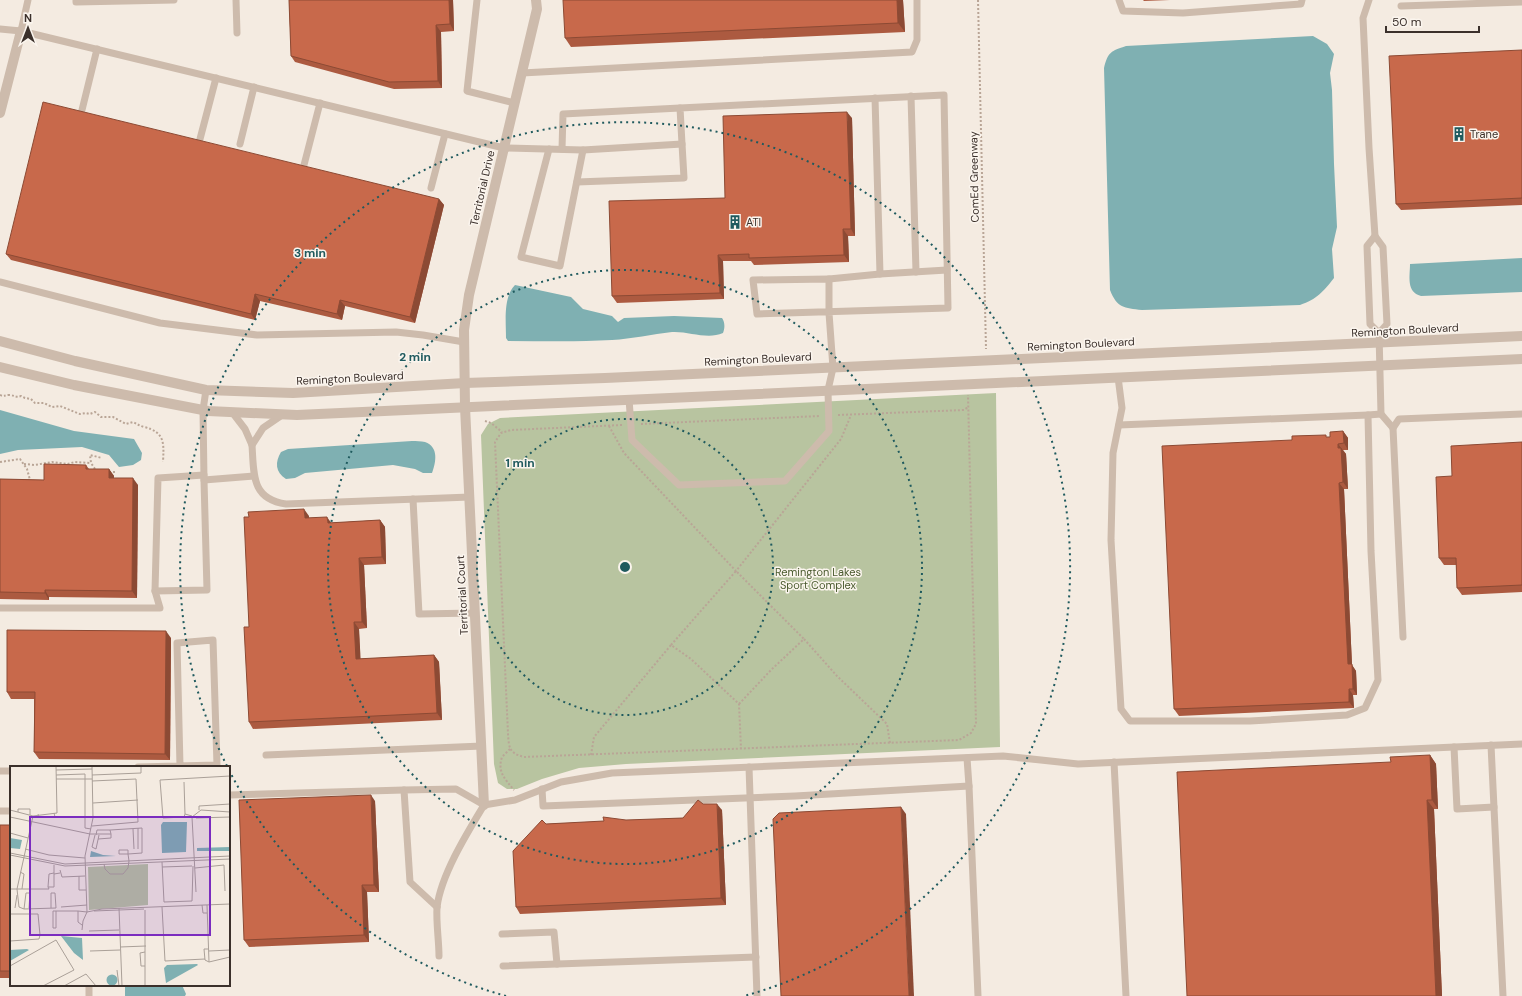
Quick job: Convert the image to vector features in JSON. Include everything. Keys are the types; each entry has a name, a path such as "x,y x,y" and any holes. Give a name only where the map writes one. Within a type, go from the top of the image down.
{"street":[{"name":"Territorial Drive","path":"465,383 464,330 469,295 537,9 536,0"},
{"path":"0,113 21,31"},
{"name":"Remington Boulevard","path":"0,341 75,361 206,390 293,393 465,383 833,368 1379,338 1522,336"},
{"path":"0,367 74,385 203,410 297,415 1522,359"},
{"name":"Territorial Court","path":"465,383 484,805"}],"lane":[{"path":"21,31 28,0"},
{"path":"76,0 76,2 174,0"},
{"path":"236,0 237,33"},
{"path":"477,0 467,91 514,103"},
{"path":"522,73 912,52 917,40 917,0"},
{"path":"1119,0 1123,12 1183,12 1301,4 1302,0"},
{"path":"1369,0 1363,18 1368,148 1375,236 1383,247 1387,324 1379,338"},
{"path":"1401,6 1522,2"},
{"path":"0,29 21,31 504,148 583,150 682,144"},
{"path":"82,110 97,49"},
{"path":"200,139 216,78"},
{"path":"240,144 254,87"},
{"path":"562,149 563,114 944,95 948,308 829,313 756,314 753,280 829,279 947,270"},
{"path":"911,96 916,272"},
{"path":"875,98 880,274"},
{"path":"304,166 320,103"},
{"path":"577,182 684,178 680,108"},
{"path":"431,188 445,134"},
{"path":"549,149 521,257 560,266 583,150"},
{"path":"1375,236 1367,246 1370,324 1379,338 1381,414 1393,428 1403,637"},
{"path":"629,399 632,440 679,485 785,481 829,431 828,390 833,368 829,313 829,279"},
{"path":"0,282 160,323 258,335 396,332 423,334 464,342"},
{"path":"1118,377 1122,408 1113,453 1111,540 1121,710 1130,721 1250,721 1347,715 1365,708 1378,680 1371,551 1368,414"},
{"path":"156,591 207,590 203,410 206,390"},
{"path":"232,412 245,429 252,445 254,476 259,490 266,498 276,503 286,504 470,497"},
{"path":"252,445 263,428 282,414"},
{"path":"1119,425 1381,414"},
{"path":"1393,428 1400,420 1522,414"},
{"path":"0,608 160,608 156,591 158,478 254,476"},
{"path":"413,499 419,614 475,613"},
{"path":"213,640 217,765 180,766 177,643 213,640"},
{"path":"230,795 456,789 484,805 514,800 561,782 612,773 1003,756 1078,764 1522,744"},
{"path":"1491,745 1503,996"},
{"path":"266,756 482,746"},
{"path":"1454,747 1457,809 1494,807"},
{"path":"967,758 978,996"},
{"path":"1114,762 1126,996"},
{"path":"749,767 757,996"},
{"path":"542,790 543,806 750,798 969,786"},
{"path":"404,790 410,882 437,907"},
{"path":"439,956 437,907 445,877 469,829 484,805"},
{"path":"502,934 554,932 556,964"},
{"path":"503,966 756,957"},
{"path":"89,986 90,996"}],"path":[{"name":"ComEd Greenway","path":"978,0 985,353"},
{"path":"968,393 976,724 971,733 959,740 590,755 524,757 516,755 510,749 508,734 495,442 502,432 511,430 631,424 964,410 968,408"},
{"path":"0,395 21,396 31,399 35,403 44,402 52,407 60,406 66,410 72,410 80,414 90,414 95,412 101,417 113,417 126,424 133,422 149,428 159,434 162,439 164,445 163,462"},
{"path":"590,755 594,737 671,645 736,571 841,439 851,415"},
{"path":"484,421 490,423 502,432"},
{"path":"609,426 624,454 736,571 804,639 837,676 887,724 890,743"},
{"path":"98,470 94,469 91,463 90,455 102,458"},
{"path":"0,462 20,459 30,475 30,480 36,482"},
{"path":"24,464 35,465 52,462 67,464 75,462 91,463"},
{"path":"102,472 117,472"},
{"path":"739,704 771,670 804,639"},
{"path":"671,645 691,659 739,704 741,749"},
{"path":"510,749 502,757 500,770 503,777 514,790"}],"green space":[{"name":"Remington Lakes Sport Complex","path":"996,393 1000,747 626,764 579,768 542,779 517,789 507,789 498,783 494,764 481,435 488,424 500,418"}],"water":[{"path":"1313,36 1327,44 1334,54 1330,73 1332,90 1337,227 1332,249 1334,278 1319,294 1300,305 1142,310 1126,308 1118,304 1110,290 1104,68 1109,55 1117,49 1126,46"},
{"path":"1522,258 1522,292 1421,296 1413,291 1410,283 1410,264"},
{"path":"515,285 571,297 583,309 612,316 618,322 624,318 674,316 722,318 724,329 723,333 711,336 672,332 612,340 508,341 506,338 507,303 511,290"},
{"path":"0,410 74,431 134,439 142,453 141,460 133,465 119,467 109,455 82,447 18,450 0,454"},
{"path":"412,441 425,442 433,447 435,464 432,473 423,473 415,469 393,465 305,473 295,478 286,479 282,476 277,467 281,452 288,449"},
{"path":"125,986 182,986 186,994 185,996 125,996"}],"building":[{"path":"289,0 449,0 450,24 436,25 438,81 389,82 291,56"},
{"path":"563,0 897,0 898,23 565,38"},
{"name":"Trane","path":"1522,50 1522,198 1396,204 1389,56"},
{"path":"43,102 439,199 410,317 340,300 337,314 255,294 251,314 6,254"},
{"name":"ATI","path":"847,112 851,229 843,229 844,255 749,258 749,254 718,255 720,293 612,296 609,201 725,198 723,116"},
{"path":"1343,431 1344,443 1338,444 1338,448 1341,448 1343,482 1339,483 1348,664 1352,664 1353,689 1349,689 1349,702 1174,709 1162,446 1292,440 1292,436 1326,435 1326,437 1330,437 1330,432"},
{"path":"1522,442 1522,585 1457,588 1456,558 1439,558 1436,477 1452,476 1451,446"},
{"path":"44,464 86,465 86,469 109,469 109,478 133,478 132,591 45,590 45,593 0,592 0,479 44,480"},
{"path":"304,509 305,518 327,517 328,523 380,520 382,557 359,558 362,622 354,622 356,659 434,655 437,713 249,722 244,627 249,627 244,517 249,517 248,512"},
{"path":"7,630 166,631 165,754 34,752 35,692 7,692"},
{"path":"1430,755 1432,800 1427,800 1436,996 1187,996 1177,772 1391,762 1390,757"},
{"path":"371,795 374,885 362,885 364,935 244,940 239,800"},
{"path":"698,800 703,804 717,804 721,898 516,907 513,851 542,820 546,824 604,821 603,817 626,820 683,818"},
{"path":"901,807 909,996 781,996 773,819 779,813"},
{"path":"0,825 10,825 10,971 0,971"}],"place":[{"name":"Trane","path":"1459,134"},
{"name":"ATI","path":"735,222"}]}
